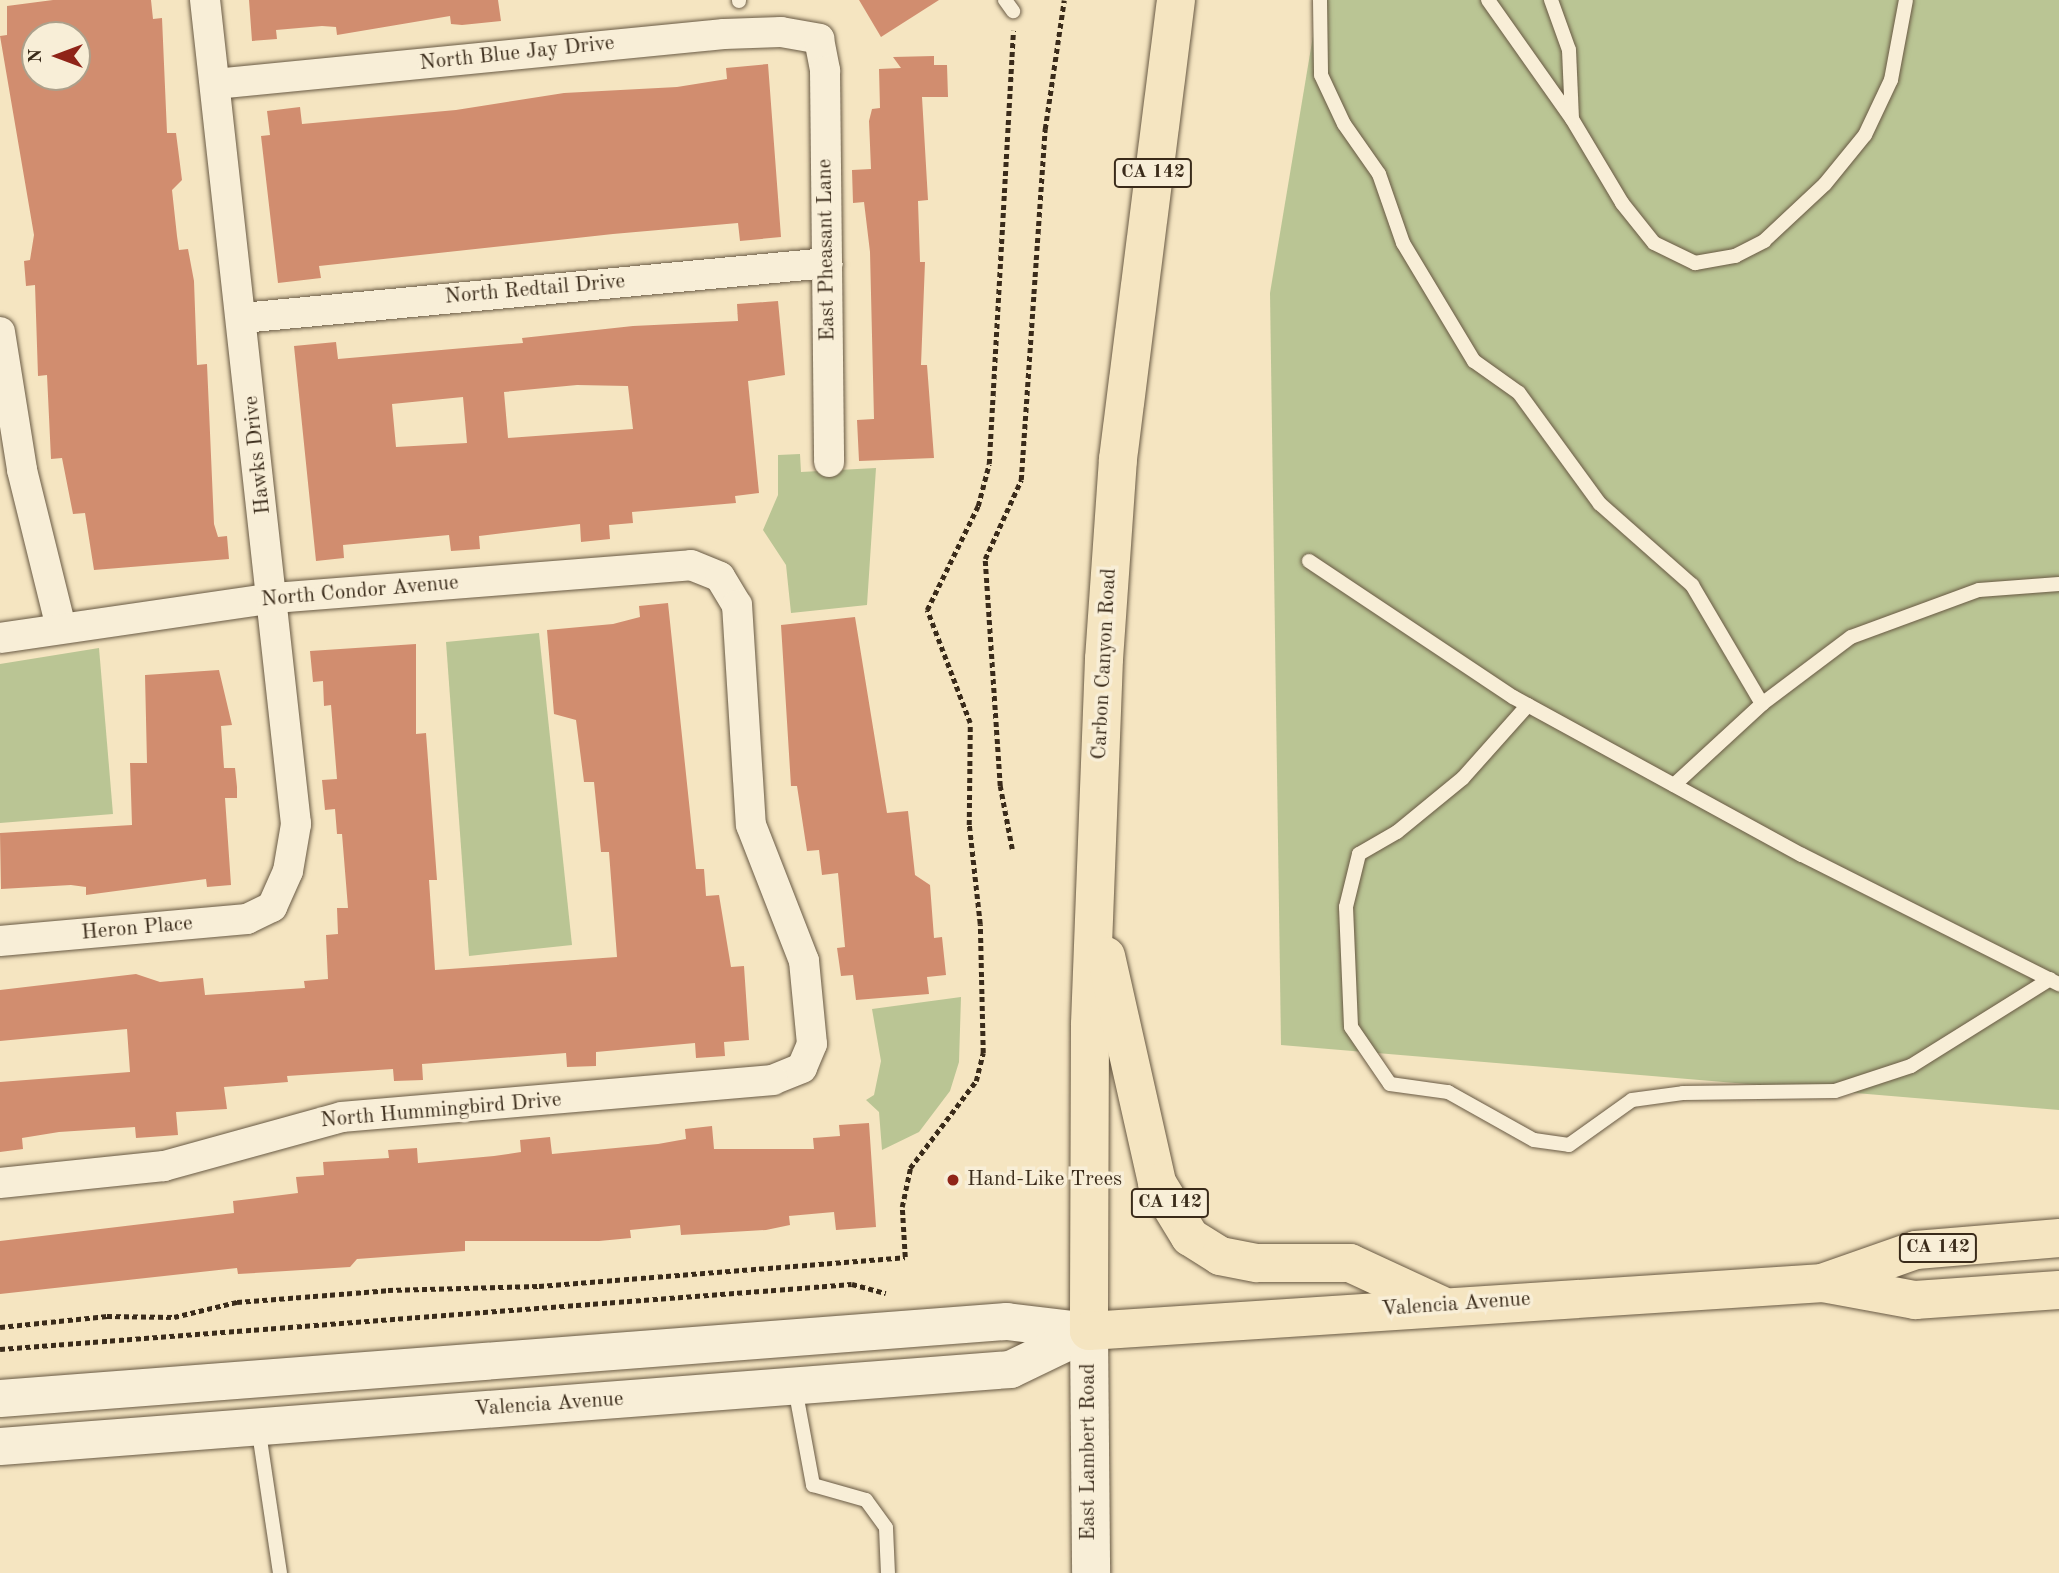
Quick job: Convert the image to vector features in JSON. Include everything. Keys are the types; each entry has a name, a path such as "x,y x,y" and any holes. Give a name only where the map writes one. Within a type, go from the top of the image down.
{"main road":[{"name":"Carbon Canyon Road","path":"1089,1331 1094,906 1118,459 1176,0"},
{"name":"CA 142","path":"1094,906 1157,1183 1190,1237 1220,1256 1257,1263 1350,1263 1443,1306"},
{"name":"Valencia Avenue","path":"1823,1283 1916,1250 2059,1238"},
{"name":"Valencia Avenue","path":"1089,1331 1823,1283 1914,1300 2059,1290"},
{"name":"East Lambert Road","path":"1089,1331 1091,1573"}],"street":[{"name":"Hawks Drive","path":"205,0 274,598 296,824 288,872 271,907"},
{"name":"North Blue Jay Drive","path":"215,83 724,34 781,32 819,39"},
{"name":"East Pheasant Lane","path":"819,39 825,71 830,462"},
{"name":"North Redtail Drive","path":"242,318 827,263"},
{"path":"0,332 3,377 61,628"},
{"name":"North Condor Avenue","path":"0,638 274,598 691,565 720,577 737,605 751,825 804,961 812,1044 802,1068"},
{"name":"Heron Place","path":"0,941 247,919 271,907"},
{"name":"North Hummingbird Drive","path":"0,1183 164,1166 342,1117 722,1088 802,1068"},
{"name":"Valencia Avenue","path":"0,1398 1006,1321 1089,1331"},
{"name":"Valencia Avenue","path":"0,1446 795,1388 1010,1369 1089,1331"}],"lane":[{"path":"1320,0 1321,75 1344,124 1379,174 1403,243 1474,361 1520,393 1600,504 1692,585 1762,704"},
{"path":"1488,0 1572,119 1654,243 1695,263 1735,256 1764,241 1825,184 1865,135 1891,80 1906,0"},
{"path":"1551,0 1569,50 1572,119"},
{"path":"1309,561 1528,705 1674,785 2054,981"},
{"path":"1674,785 1762,704 1851,636 1979,590 2058,583"},
{"path":"1528,705 1463,778 1397,832 1359,854 1346,907 1351,1027 1390,1084 1448,1092 1534,1140 1569,1145 1632,1100 1683,1093 1835,1091 1911,1066 2054,981"},
{"path":"795,1388 813,1485 866,1500 886,1528 888,1573"},
{"path":"258,1426 280,1573"}],"path":[{"path":"1012,849 999,775 985,559 1021,480 1045,129 1064,0"},
{"path":"0,1349 852,1284 886,1293"}],"green space":[{"path":"1319,0 2059,0 2059,1110 1281,1045 1270,293"},
{"path":"800,454 801,472 876,468 867,605 791,613 786,565 763,530 778,495 778,455"},
{"path":"539,633 572,945 469,956 446,642"},
{"path":"99,648 113,814 0,823 0,664"},
{"path":"961,997 959,1062 950,1091 919,1132 882,1150 879,1112 866,1100 874,1095 881,1061 872,1009"}],"building":[{"path":"53,0 151,0 153,19 162,18 167,133 176,133 182,180 172,190 177,236 179,250 188,249 194,281 197,365 207,364 214,524 218,537 227,536 229,559 94,570 85,513 73,514 62,458 51,459 47,375 38,376 35,285 26,286 24,261 30,260 34,235 0,36 7,35 7,6"},
{"path":"249,0 498,0 501,21 451,24 450,16 337,35 336,27 322,26 276,30 277,39 252,41"},
{"path":"859,0 939,0 881,37"},
{"path":"934,56 934,65 947,65 948,97 922,97 928,200 918,201 920,262 925,262 921,365 927,365 934,458 859,461 857,420 874,419 870,252 864,202 853,203 852,170 871,169 869,121 872,109 880,108 879,69 901,68 893,57"},
{"path":"768,64 781,237 740,241 738,223 613,234 319,266 321,278 278,283 261,136 270,135 267,111 300,107 302,124 456,110 564,93 677,87 727,79 726,68"},
{"path":"778,301 785,375 748,381 759,493 735,496 736,503 632,512 633,523 609,525 610,539 581,542 580,524 479,536 480,549 451,551 449,535 343,545 344,558 316,561 294,346 336,342 338,359 523,343 522,338 633,326 738,321 737,304","holes":["577,385 628,386 633,429 508,438 504,392","463,397 467,443 396,447 392,404"]},
{"path":"668,603 696,869 704,869 706,896 719,895 731,967 744,966 749,1040 724,1042 725,1056 696,1058 695,1043 596,1052 596,1066 567,1067 566,1053 422,1064 423,1080 394,1081 393,1069 287,1076 288,1082 224,1087 227,1109 176,1112 178,1135 136,1138 135,1127 59,1132 22,1138 23,1149 0,1152 0,1082 130,1072 127,1029 0,1041 0,990 136,974 160,982 203,978 205,995 305,988 304,981 328,979 326,935 338,934 337,908 348,908 342,834 337,834 335,809 325,810 322,780 337,779 331,705 324,706 323,681 313,682 310,651 416,644 416,734 426,733 437,880 429,880 435,970 617,957 609,852 601,852 594,782 584,782 576,720 554,714 547,630 613,624 640,617 639,606"},
{"path":"855,617 887,813 908,811 915,875 930,885 934,938 942,937 946,975 927,977 929,994 856,1000 853,975 841,976 837,948 845,947 838,873 822,875 819,850 807,851 797,786 791,786 781,625"},
{"path":"219,670 232,725 221,726 224,768 235,768 237,787 237,798 225,798 231,885 207,887 206,879 86,895 86,887 71,885 1,889 0,833 132,825 130,763 147,763 145,675"},
{"path":"869,1123 876,1227 836,1230 834,1212 789,1216 790,1225 766,1230 681,1235 680,1225 630,1230 631,1238 599,1241 465,1241 465,1251 357,1259 350,1267 238,1274 237,1268 0,1294 0,1241 234,1213 233,1201 298,1193 296,1177 324,1175 323,1162 389,1158 388,1150 417,1148 418,1163 494,1156 521,1152 520,1140 550,1137 552,1154 658,1144 686,1139 685,1129 712,1126 714,1149 814,1149 813,1138 840,1136 839,1125"}],"place":[{"name":"Hand-Like Trees","path":"953,1180"}]}
